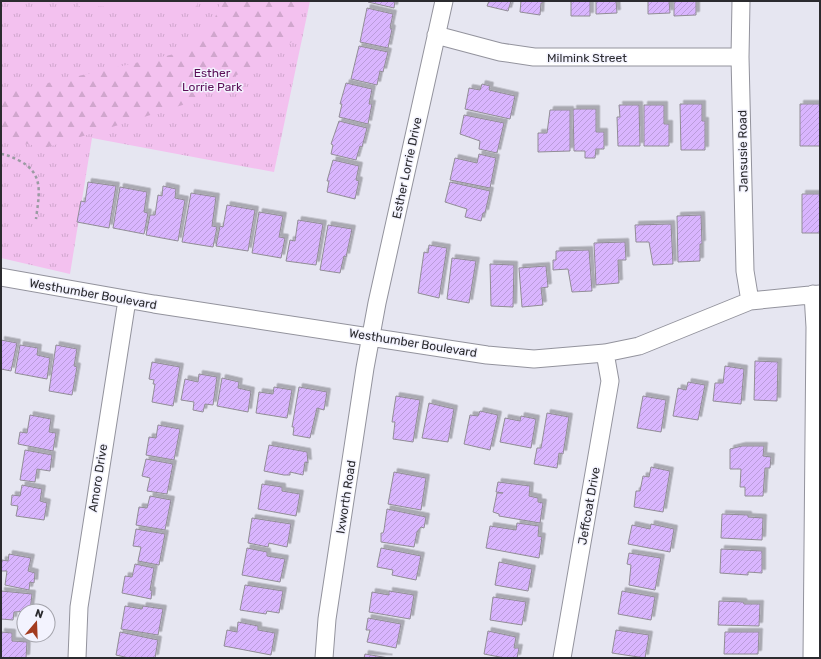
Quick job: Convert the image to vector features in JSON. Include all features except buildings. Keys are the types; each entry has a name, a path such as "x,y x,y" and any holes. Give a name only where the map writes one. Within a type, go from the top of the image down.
{"street":[{"name":"Esther Lorrie Drive","path":"372,336 379,295 444,1"},
{"name":"Jansusie Road","path":"741,1 740,56 746,270 750,301"},
{"name":"Milmink Street","path":"436,35 500,52 534,58 740,56"},
{"name":"Westhumber Boulevard","path":"1,277 127,300 372,336 487,355 534,359 605,353 639,346 750,301 816,294"},
{"path":"812,658 814,327 816,294"},
{"name":"Amoro Drive","path":"77,658 79,606 127,300"},
{"name":"Ixworth Road","path":"324,658 327,619 365,368 372,336"},
{"name":"Jeffcoat Drive","path":"562,658 610,381 605,353"}],"path":[{"path":"1,154 7,155 28,165 37,175 39,192 36,219"}],"green space":[{"name":"Esther Lorrie Park","path":"1,1 310,1 274,172 92,138 70,274 1,258"},
{"path":"79,1 198,1 197,5 191,11 159,8 78,6"},
{"path":"221,1 300,1 295,40 192,102 45,148 1,138 1,99 17,90 183,52 212,26"}]}
